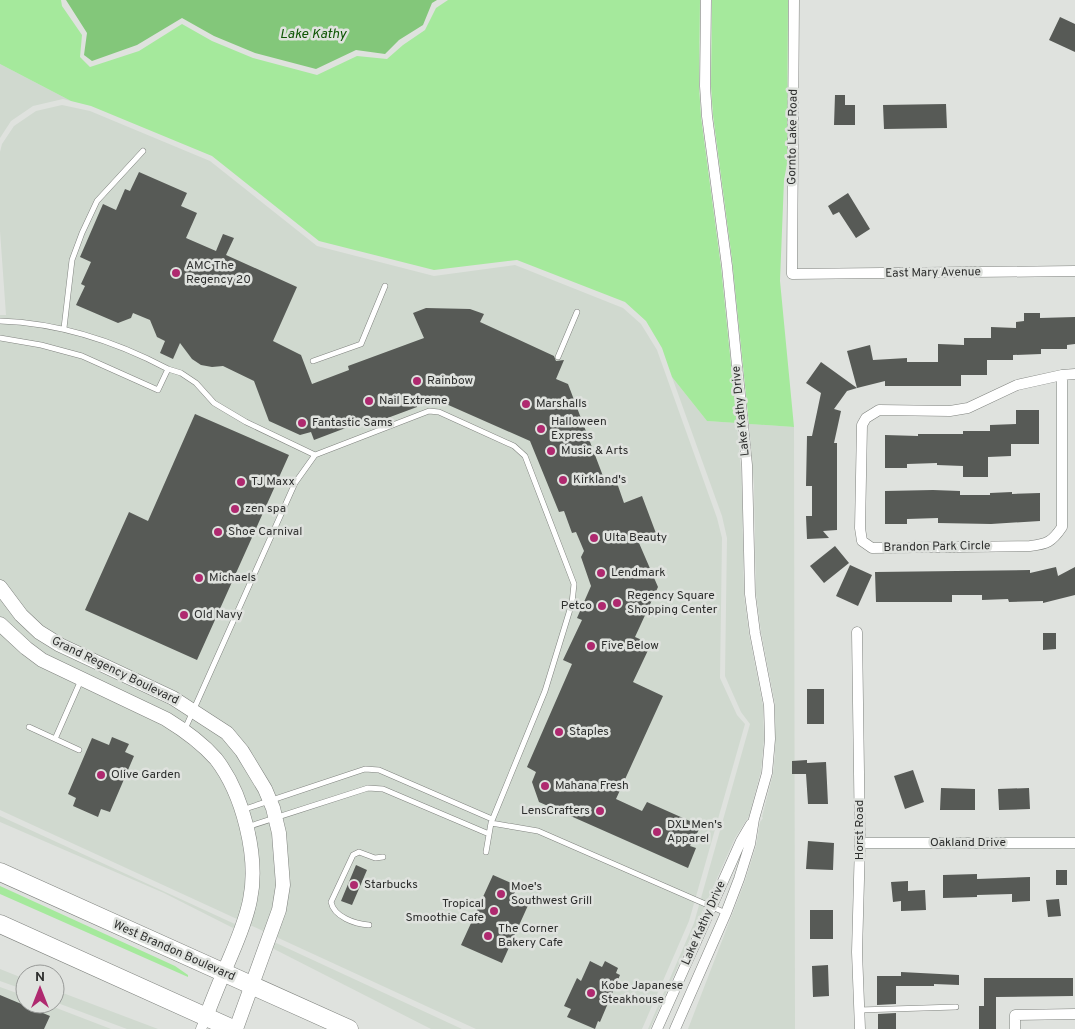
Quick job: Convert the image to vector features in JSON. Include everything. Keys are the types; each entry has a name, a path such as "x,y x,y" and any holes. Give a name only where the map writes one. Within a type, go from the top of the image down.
{"highway":[{"name":"West Brandon Boulevard","path":"0,872 223,974 349,1029"},
{"path":"0,924 203,1023 235,1029"}],"street":[{"name":"Lake Kathy Drive","path":"675,1029 726,913 750,844 754,819 767,773 770,721 769,705 755,634 750,594 746,464 727,266 707,116 705,86 706,0"},
{"name":"Gornto Lake Road","path":"792,274 794,0"},
{"name":"East Mary Avenue","path":"792,274 1075,271"},
{"name":"Brandon Park Circle","path":"1062,375 1062,527 1054,540 1042,545 1030,546 882,548 872,548 862,541 860,528 862,424 866,418 879,410 950,411 968,408 1017,385 1062,375 1075,374"},
{"name":"Grand Regency Boulevard","path":"0,587 21,615 39,632 60,645 173,698 227,733 254,771 270,801 279,833 283,884 278,910 235,1029"},
{"name":"Grand Regency Boulevard","path":"0,624 42,660 166,719 184,730 216,760 227,778 242,810 253,856 251,899 245,921 203,1023"},
{"name":"Horst Road","path":"857,632 860,843 857,952 860,1029"},
{"path":"82,680 91,660"},
{"name":"Lake Kathy Drive","path":"657,1029 741,841 754,819"},
{"name":"Oakland Drive","path":"860,843 1075,843"},
{"path":"1015,1029 1015,1015 1075,1014"}],"lane":[{"path":"64,328 72,260 93,206 142,151"},
{"path":"313,361 361,344 385,286"},
{"path":"558,357 577,312"},
{"path":"0,321 64,328 106,341 182,373 196,383 214,403 246,422 315,454"},
{"path":"0,338 40,345 82,356 158,390 168,368"},
{"path":"184,730 296,483 315,454 429,411 439,412 514,446 525,456 574,584 572,603 545,691 492,821 486,852"},
{"path":"55,739 82,680"},
{"path":"29,727 80,750"},
{"path":"242,810 373,769 394,776 492,821 538,831 726,913"},
{"path":"247,827 368,788 376,788 398,794 489,834"},
{"path":"369,925 360,925 338,914 332,907 331,902 352,854 359,852 375,858 383,857"},
{"path":"859,1010 956,1007"}],"shaded area":[{"path":"0,0 61,0 62,6 82,35 80,57 90,67 139,51 182,24 212,41 253,58 317,75 357,56 387,59 425,30 436,8 448,0 700,0 699,86 701,117 721,267 737,423 707,421 672,377 662,348 646,321 625,302 517,260 434,270 319,241 212,156 91,106 71,101 0,64"},
{"path":"712,0 788,0 787,164 784,180 780,281 794,427 749,424 732,259 713,115 711,86"},
{"path":"0,64 71,101 63,99 33,106 11,121 0,138"},
{"path":"62,105 90,111 210,161 317,246 434,276 515,265 623,308 641,324 657,350 717,518 722,538 720,678 737,715 745,724 689,921 642,1029 476,1029 0,810 0,315 6,315 0,231 0,152 2,144 14,126 36,111"},
{"path":"672,377 707,421 737,423 742,485 744,595 749,634 763,706 764,739 761,771 749,816 735,838 650,1029 648,1029 694,923 750,724 741,712 725,676 727,538 722,516"},
{"path":"749,424 794,427 795,1029 688,1029 745,881 756,846 760,822 763,818 773,774 775,755 775,704 761,632 756,593 754,485"},
{"path":"0,816 237,925 235,929 164,893 0,822"},
{"path":"0,886 175,966 188,975 188,977 0,894"},
{"path":"274,942 462,1029 431,1029 272,948"},
{"path":"0,969 15,975 15,986 0,981"},
{"path":"0,987 15,992 15,1014 65,1014 65,1011 111,1029 0,1029"},
{"path":"65,994 158,1029 127,1029 65,1006"}],"water":[{"name":"Lake Kathy","path":"66,0 437,0 432,3 423,25 399,40 385,54 356,50 316,69 255,53 214,36 182,18 137,45 92,61 84,55 87,33"}],"building":[{"path":"1060,17 1075,24 1075,52 1049,40"},
{"path":"835,95 845,95 845,105 855,105 855,125 834,125"},
{"path":"946,104 947,128 884,129 883,105"},
{"name":"Regency Square Shopping Center","path":"139,172 187,193 181,206 197,213 186,238 216,251 223,234 234,238 226,255 297,287 273,341 301,355 312,384 349,370 348,366 424,338 413,313 426,308 470,309 484,314 480,322 554,356 556,361 564,360 556,379 568,384 606,484 616,480 624,503 642,496 657,536 639,543 658,587 635,637 651,644 633,682 663,696 616,799 642,811 647,802 701,826 690,846 696,848 688,868 539,802 532,782 536,772 527,767 572,664 563,660 582,620 577,618 591,586 581,557 584,551 576,532 572,533 564,511 559,512 530,441 428,396 415,402 417,407 366,426 364,421 314,440 311,432 300,435 269,421 254,381 223,366 201,365 192,359 180,343 173,359 160,353 165,341 157,337 150,320 133,313 131,318 118,323 76,305 85,286 81,284 91,262 80,257 103,204 116,210 125,189 130,191"},
{"path":"848,193 870,229 856,238 839,212 833,215 828,206"},
{"path":"1024,313 1040,313 1040,318 1075,317 1075,344 1067,345 1067,349 1041,349 1041,354 1013,355 1013,360 987,360 987,375 961,375 961,386 885,386 885,381 857,388 847,351 870,345 873,360 907,358 907,362 938,362 938,344 964,345 964,338 991,338 991,327 1016,328 1016,322 1024,321"},
{"path":"821,362 857,388 847,391 834,409 841,411 834,443 837,443 837,530 823,531 829,538 807,539 806,516 812,516 812,486 806,486 807,436 812,436 821,393 806,383"},
{"path":"1016,410 1039,410 1039,444 1011,444 1011,456 988,457 988,477 963,477 963,466 937,465 937,463 907,464 907,468 885,468 885,435 918,436 918,434 963,434 963,431 990,431 990,425 1016,424"},
{"path":"195,414 289,455 197,660 85,610 129,512 148,521"},
{"path":"885,491 960,491 960,495 990,495 990,493 1012,492 1012,494 1040,493 1040,521 991,524 938,523 938,518 907,519 907,524 885,524"},
{"path":"835,546 849,563 824,583 810,566"},
{"path":"850,565 872,575 858,606 836,596"},
{"path":"1056,567 1058,576 1075,567 1075,595 1043,603 1043,601 1009,602 1008,599 982,600 982,595 952,595 952,602 876,602 875,572 1030,570 1030,573"},
{"path":"1043,633 1056,633 1056,649 1043,650"},
{"path":"807,689 824,689 824,724 807,724"},
{"name":"Olive Garden","path":"112,737 129,744 125,752 134,756 110,812 101,809 98,817 73,806 76,798 68,794 92,738 109,745"},
{"path":"807,760 807,763 826,762 828,804 808,804 806,774 792,774 792,761"},
{"path":"913,770 924,802 905,809 894,776"},
{"path":"941,788 975,789 975,810 940,810"},
{"path":"1029,788 1030,809 999,810 998,789"},
{"path":"808,841 834,843 833,870 806,869"},
{"name":"Starbucks","path":"356,865 367,870 352,905 341,901"},
{"path":"1056,870 1067,870 1067,885 1056,885"},
{"path":"977,874 977,879 1030,877 1030,901 1012,902 1012,894 943,898 943,875"},
{"path":"493,875 518,886 514,894 530,901 502,963 461,945"},
{"path":"908,881 908,891 925,890 926,910 901,911 901,901 893,902 891,882"},
{"path":"1059,899 1061,916 1048,917 1046,900"},
{"path":"810,910 833,910 833,939 810,939"},
{"name":"Kobe Japanese Steakhouse","path":"590,961 602,967 605,961 618,968 616,973 620,975 600,1022 598,1021 595,1029 567,1017 571,1009 564,1006 577,978 581,981"},
{"path":"828,965 829,996 813,997 812,966"},
{"path":"901,972 959,975 959,985 896,986 896,1004 877,1005 877,976 901,976"},
{"path":"984,978 1073,978 1073,996 996,997 996,1029 979,1029 979,1006 984,1006"},
{"path":"0,995 15,1001 15,1014 45,1014 50,1016 44,1029 0,1029"},
{"path":"896,1013 896,1029 878,1029 878,1014"}],"place":[{"name":"AMC The Regency 20","path":"176,273"},
{"name":"Rainbow","path":"417,381"},
{"name":"Nail Extreme","path":"369,401"},
{"name":"Marshalls","path":"526,404"},
{"name":"Fantastic Sams","path":"302,423"},
{"name":"Halloween Express","path":"541,429"},
{"name":"Music & Arts","path":"551,451"},
{"name":"Kirkland's","path":"563,480"},
{"name":"TJ Maxx","path":"241,482"},
{"name":"zen spa","path":"235,509"},
{"name":"Shoe Carnival","path":"218,532"},
{"name":"Ulta Beauty","path":"594,538"},
{"name":"Lendmark","path":"601,573"},
{"name":"Michaels","path":"199,578"},
{"name":"Regency Square Shopping Center","path":"617,603"},
{"name":"Petco","path":"602,606"},
{"name":"Old Navy","path":"184,615"},
{"name":"Five Below","path":"591,646"},
{"name":"Staples","path":"559,732"},
{"name":"Olive Garden","path":"101,775"},
{"name":"Mahana Fresh","path":"545,786"},
{"name":"LensCrafters","path":"600,811"},
{"name":"DXL Men's Apparel","path":"657,832"},
{"name":"Starbucks","path":"354,885"},
{"name":"Moe's Southwest Grill","path":"501,894"},
{"name":"Tropical Smoothie Cafe","path":"494,911"},
{"name":"The Corner Bakery Cafe","path":"488,936"},
{"name":"Kobe Japanese Steakhouse","path":"591,993"}]}
